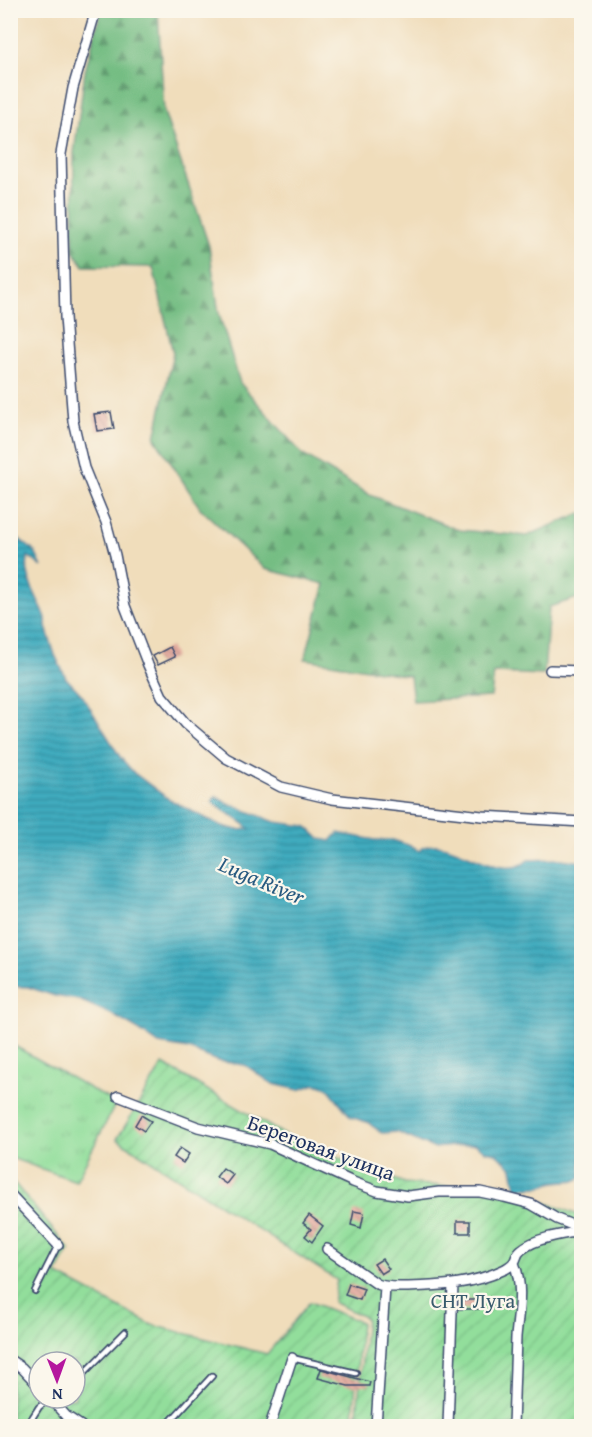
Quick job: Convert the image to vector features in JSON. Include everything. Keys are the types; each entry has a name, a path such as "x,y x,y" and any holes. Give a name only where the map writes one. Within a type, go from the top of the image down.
{"street":[{"path":"96,10 73,88 61,154 65,317 73,421 84,468 106,522 125,606 162,696 186,724 226,758 281,787 332,799 482,816 582,822"},
{"path":"550,670 582,670"},
{"name":"Береговая улица","path":"118,1096 198,1127 270,1144 352,1182 377,1191 408,1196 439,1192 480,1192 496,1195 531,1204 557,1220 582,1230"},
{"path":"10,1194 58,1245"},
{"name":"Береговая улица","path":"385,1287 432,1286 482,1278 504,1270 514,1263 521,1250 534,1243 582,1230"},
{"path":"327,1249 377,1284 385,1287 376,1426"},
{"path":"513,1426 520,1291 518,1273 514,1263"},
{"path":"448,1426 453,1284"},
{"path":"270,1426 292,1358"},
{"path":"10,1360 27,1373"},
{"path":"61,1410 81,1426"}],"lane":[{"path":"35,1291 58,1245"},
{"path":"87,1370 124,1332"},
{"path":"292,1358 356,1373"},
{"path":"166,1426 212,1376"},
{"path":"27,1426 37,1410"}],"green space":[{"path":"101,11 158,11 164,112 209,246 219,314 240,383 303,455 370,495 459,530 527,536 581,513 581,597 549,607 544,675 494,673 491,697 413,701 410,676 305,659 325,584 265,569 200,508 155,438 173,353 153,267 84,266 73,251 74,153 85,71"},
{"path":"11,1044 116,1103 76,1181 11,1158"},
{"name":"СНТ Луга","path":"163,1064 297,1142 404,1183 518,1192 581,1216 581,1426 363,1426 364,1415 357,1414 366,1318 333,1302 337,1280 117,1139"},
{"path":"10,1178 70,1250 56,1274 152,1325 267,1354 310,1302 361,1322 353,1417 361,1418 360,1426 11,1426"}],"water":[{"name":"Luga River","path":"11,518 17,537 35,552 42,567 28,556 27,568 31,585 46,618 46,627 55,655 66,678 82,695 120,757 134,773 170,800 219,825 237,830 250,829 212,802 215,796 275,822 306,826 320,839 331,841 338,833 375,840 393,840 419,851 430,845 442,846 502,867 516,867 528,860 561,859 581,862 581,1178 539,1187 516,1188 512,1168 496,1153 485,1151 475,1144 433,1148 397,1132 382,1133 367,1122 351,1117 328,1088 315,1084 299,1090 273,1084 245,1065 217,1061 189,1049 159,1044 111,1014 79,1000 55,996 28,987 11,986"}],"building":[{"path":"111,412 114,429 97,431 94,414"},
{"path":"170,647 175,657 158,665 153,656"},
{"path":"141,1115 151,1121 144,1131 135,1125"},
{"path":"180,1148 189,1154 183,1163 174,1157"},
{"path":"223,1168 233,1175 226,1184 216,1177"},
{"path":"354,1211 364,1213 361,1228 351,1225"},
{"path":"309,1215 323,1226 312,1242 305,1236 311,1229 303,1223"},
{"path":"457,1221 470,1221 470,1233 457,1233"},
{"path":"382,1259 389,1269 381,1274 374,1264"},
{"path":"349,1284 364,1289 360,1300 345,1295"},
{"path":"459,1300 479,1300 479,1309 459,1309"},
{"path":"321,1369 370,1382 369,1386 348,1386 318,1378"}]}
